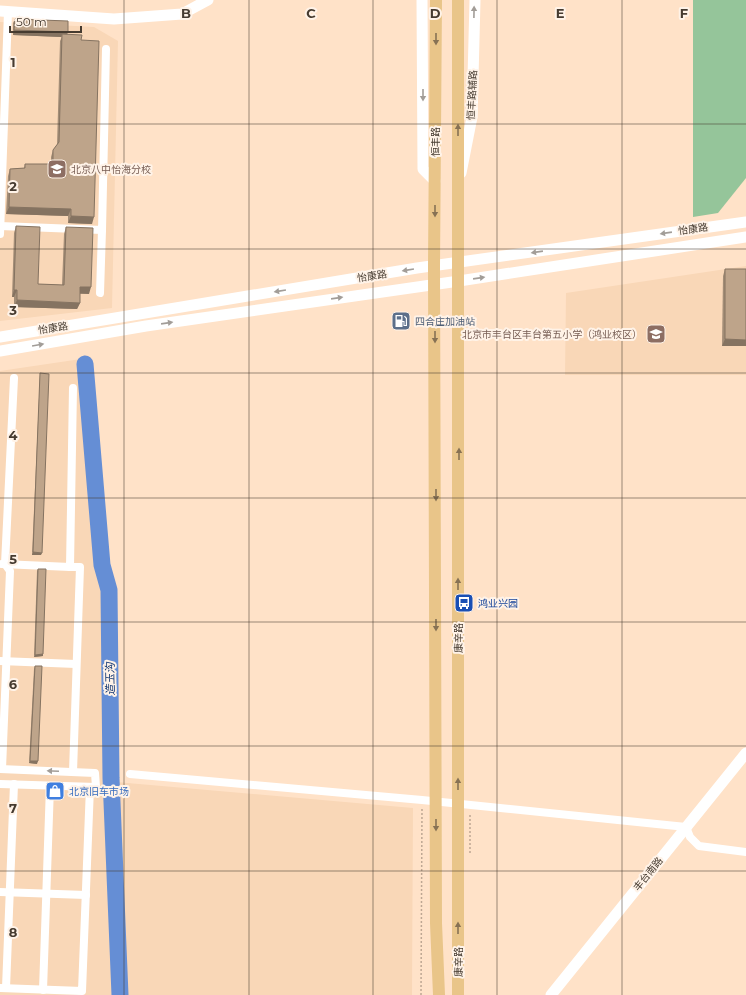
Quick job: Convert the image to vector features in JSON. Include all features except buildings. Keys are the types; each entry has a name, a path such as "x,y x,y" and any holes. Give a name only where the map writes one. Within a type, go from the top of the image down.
{"main road":[{"path":"4,12 114,19 182,14 208,0"},
{"path":"422,0 423,169 435,181"},
{"name":"恒丰路","path":"435,284 436,0"},
{"path":"458,0 459,281"},
{"name":"恒丰路辅路","path":"458,189 472,117 475,0"},
{"name":"怡康路","path":"0,337 434,266 746,222"},
{"name":"怡康路","path":"0,351 146,326 459,281 746,237"},
{"name":"康辛路","path":"458,995 459,281"},
{"name":"康辛路","path":"435,284 436,923 439,995"},
{"name":"丰台南路","path":"551,995 746,753"}],"street":[{"path":"0,234 4,12"},
{"path":"100,293 106,49"},
{"path":"0,226 102,230"},
{"path":"0,784 96,787 95,773 1,769 3,661 10,571 3,564 14,378"},
{"path":"70,567 73,388"},
{"path":"3,564 80,567 73,772"},
{"path":"3,661 76,664"},
{"path":"130,774 422,800 686,827 690,838 700,846 746,852"},
{"path":"14,784 10,893 3,988 43,990 82,991 90,787"},
{"path":"43,990 50,786"},
{"path":"0,892 86,895"}],"path":[{"path":"421,995 422,800"}],"shaded area":[{"name":"北京八中怡海分校","path":"0,22 94,27 118,41 112,308 0,321"},
{"name":"北京市丰台区丰台第五小学（鸿业校区）","path":"746,266 746,375 565,375 566,293"},
{"name":"北京旧车市场","path":"81,359 95,566 104,588 117,995 0,995 0,371"},
{"path":"116,782 413,808 412,995 123,995"}],"green space":[{"path":"693,0 746,0 746,178 718,213 693,217"}],"waterway":[{"name":"造玉沟","path":"85,364 102,565 109,590 111,778 120,995"}],"place":[{"name":"北京八中怡海分校","path":"57,169"},
{"name":"四合庄加油站","path":"401,321"},
{"name":"北京市丰台区丰台第五小学（鸿业校区）","path":"656,334"},
{"name":"鸿业兴园","path":"464,603"},
{"name":"北京旧车市场","path":"55,791"}]}
